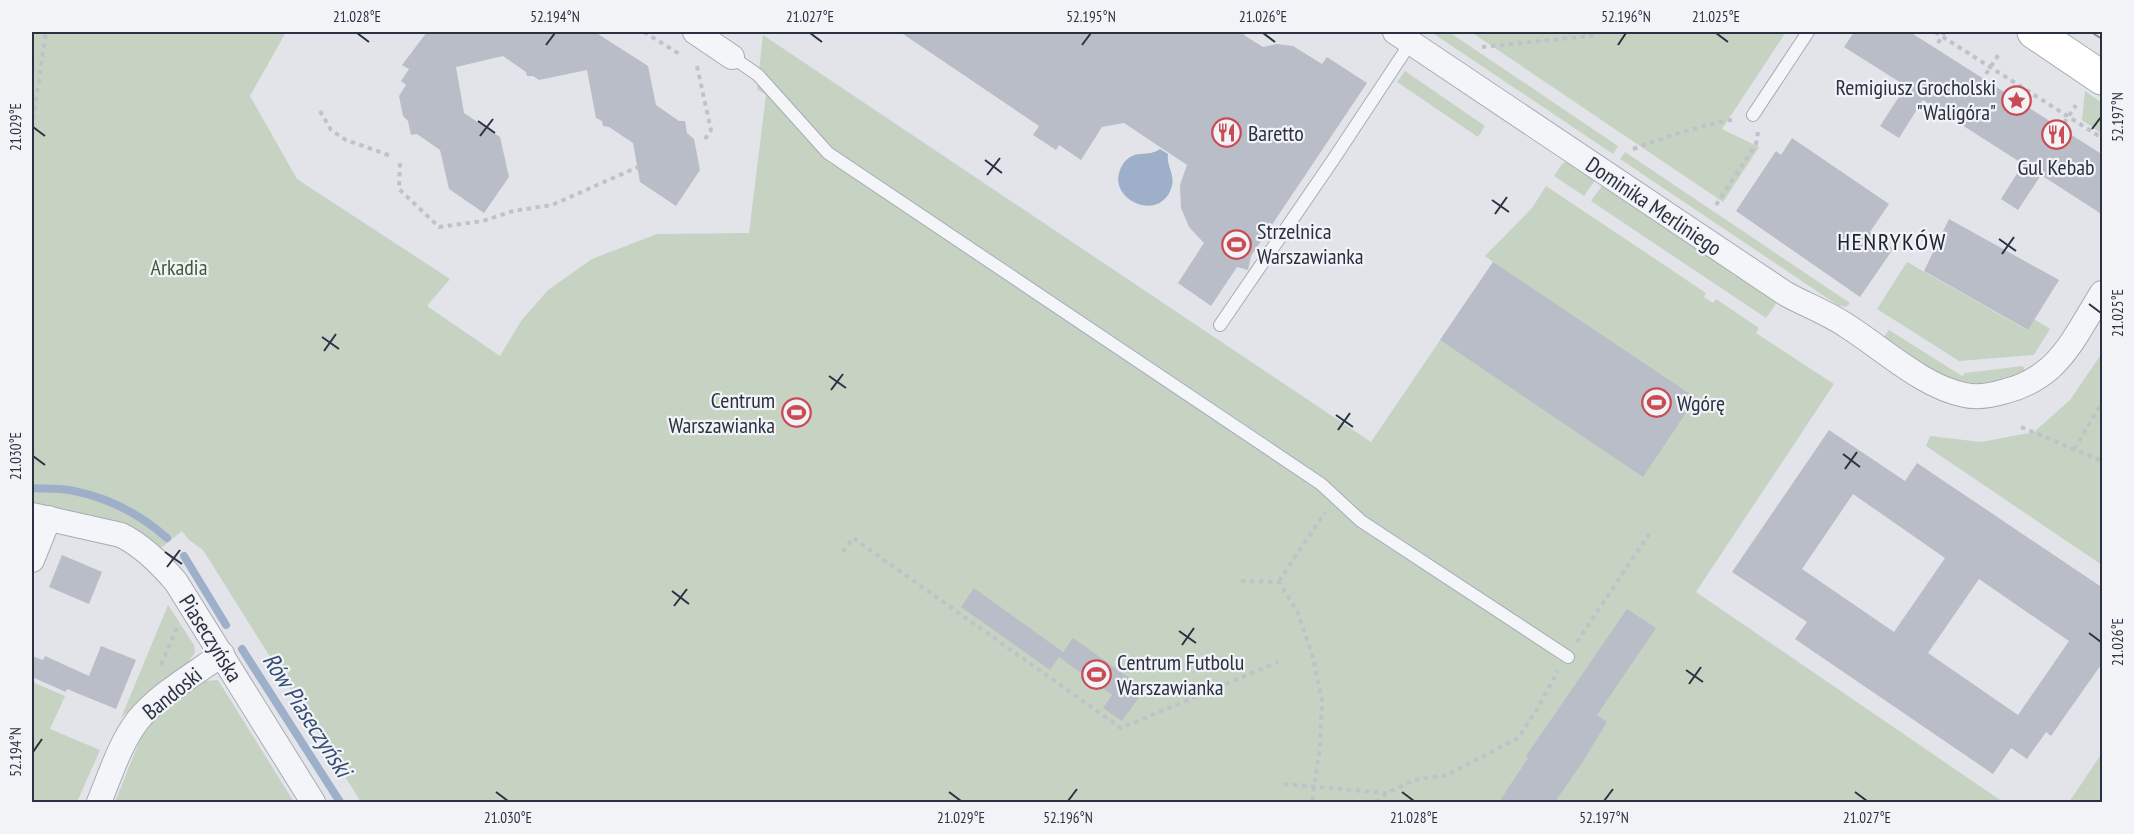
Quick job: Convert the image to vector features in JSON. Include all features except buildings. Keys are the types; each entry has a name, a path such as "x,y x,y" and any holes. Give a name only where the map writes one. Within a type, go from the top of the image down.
{"main road":[{"path":"2034,32 2103,78"}],"street":[{"path":"695,32 732,57"},
{"name":"Dominika Merliniego","path":"1403,37 1786,294 1845,324 1935,385 1967,396 1998,393 2034,380 2049,369 2063,354 2103,293"},
{"path":"32,560 40,517"},
{"name":"Piaseczyńska","path":"40,517 121,535 150,554 176,582 314,802"},
{"name":"Bandoski","path":"99,802 124,743 138,720 156,702 222,654"}],"lane":[{"path":"1753,116 1808,32"},
{"path":"1220,325 1403,37"},
{"path":"732,57 758,75 828,153 1321,484 1361,521 1568,657"}],"path":[{"path":"32,128 46,32"},
{"path":"644,32 699,67 711,130 703,142"},
{"path":"1482,47 1590,36 1601,32"},
{"path":"1935,32 1944,34 1990,67 2103,138"},
{"path":"1938,43 1944,34"},
{"path":"1986,74 1999,54"},
{"path":"2064,123 2076,105"},
{"path":"320,111 331,130 346,140 391,156"},
{"path":"1633,149 1712,123 1753,116 1758,133 1756,144 1716,205"},
{"path":"400,163 399,189 439,227 483,221 513,212 552,205 638,167"},
{"path":"2074,449 2103,403"},
{"path":"2021,427 2103,461"},
{"path":"1279,582 1335,497"},
{"path":"1606,598 1652,531"},
{"path":"843,552 853,538 1121,728 1278,662"},
{"path":"1240,581 1279,582"},
{"path":"1279,582 1297,611 1312,654 1322,700 1312,802"},
{"path":"1376,802 1387,793 1414,780 1448,775 1518,738 1536,711"},
{"path":"1284,784 1387,793"}],"green space":[{"name":"Centrum Warszawianka","path":"32,32 286,32 250,96 297,179 450,279 427,306 500,356 521,321 548,290 592,259 657,234 749,233 766,95 757,89 763,35 1371,442 1493,262 1485,256 1532,208 1546,186 1706,293 1704,297 1713,303 1716,299 1759,328 1756,333 1834,384 1696,592 2003,802 361,802 203,550 189,540 182,531 160,549 32,505"},
{"path":"1431,32 1449,32 1618,146 1613,154"},
{"path":"1471,32 1786,32 1722,129 1759,147 1723,202"},
{"path":"1405,71 1485,126 1478,137 1397,82"},
{"path":"2085,91 2102,103 2102,134 2082,120"},
{"path":"1625,152 1850,303 1846,307 1839,306 1620,159"},
{"path":"1570,160 1598,176 1584,196 1554,176 1562,164"},
{"path":"1604,183 1778,301 1766,318 1591,201"},
{"path":"1907,262 2027,330 2034,319 2050,329 2034,355 1959,361 1877,309"},
{"path":"1889,330 1962,376 1965,373 2023,366 2025,371 1982,383 1950,378 1920,362 1884,337"},
{"path":"2102,353 2102,565 1926,446 1930,436 1981,442 2034,432 2070,400"},
{"path":"168,605 194,645 195,652 186,666 150,692 121,718"},
{"path":"218,680 294,802 115,802 141,737 160,713 189,689 205,681"},
{"path":"32,682 65,696 50,729 100,750 77,802 32,802"},
{"path":"2102,753 2102,802 2069,802"}],"water":[{"path":"1160,149 1168,154 1172,186 1166,198 1157,204 1146,206 1135,203 1120,187 1118,176 1123,164 1132,156"}],"waterway":[{"name":"Rów Piaseczyński","path":"32,488 69,490 100,498 135,515 167,538"},
{"name":"Rów Piaseczyński","path":"184,556 226,625"},
{"name":"Rów Piaseczyński","path":"242,649 340,802"}],"tram line":[{"path":"2091,32 2102,39"}],"place":[{"name":"Remigiusz Grocholski \"Waligóra\"","path":"2017,100"},
{"name":"Baretto","path":"1227,133"},
{"name":"Gul Kebab","path":"2056,135"},
{"name":"Strzelnica Warszawianka","path":"1236,244"},
{"name":"Wgórę","path":"1656,403"},
{"name":"Centrum Warszawianka","path":"796,413"},
{"name":"Centrum Futbolu Warszawianka","path":"1096,675"}],"district":[{"name":"HENRYKÓW","path":"1892,242"}],"park label":[{"name":"Arkadia","path":"179,267"}]}
